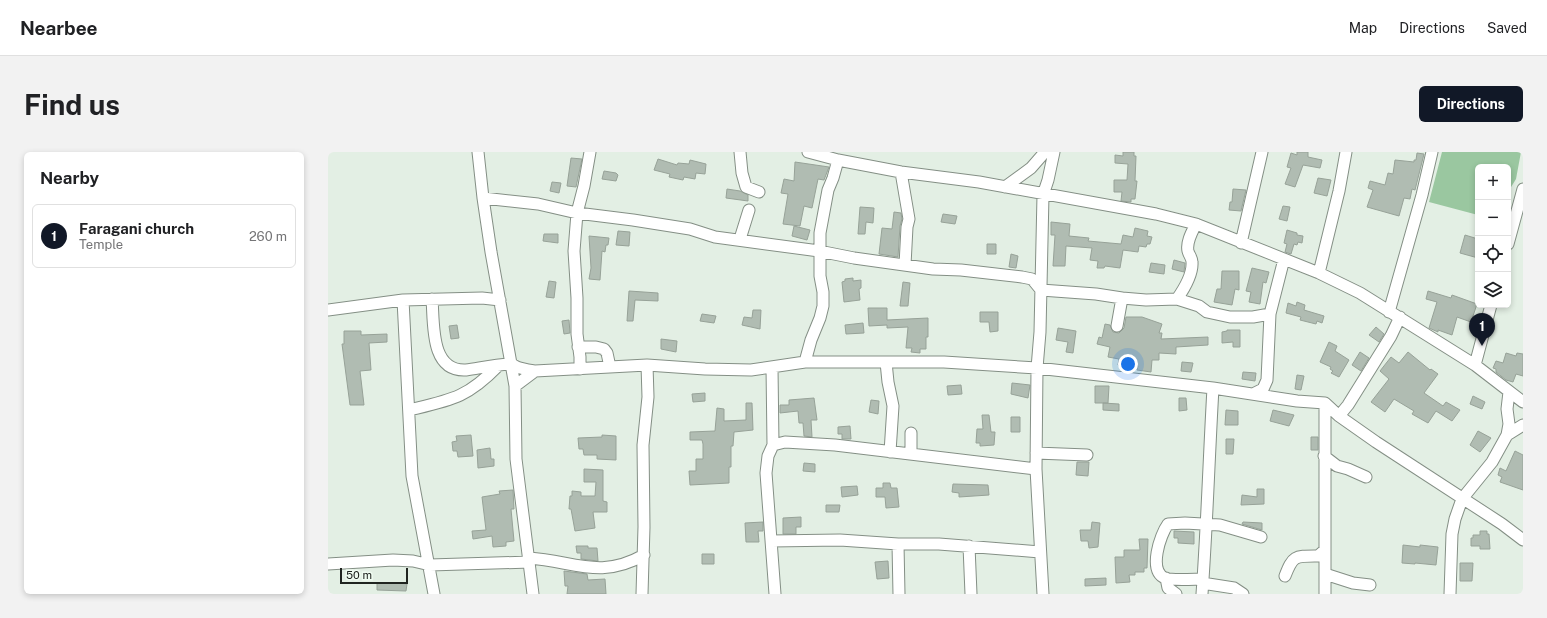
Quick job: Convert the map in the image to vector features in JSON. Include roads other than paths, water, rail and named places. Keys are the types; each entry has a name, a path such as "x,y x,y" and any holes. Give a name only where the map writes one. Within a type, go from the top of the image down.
{"street":[{"path":"478,152 483,198 515,386 516,459 530,560 533,594"},
{"path":"580,369 574,251 577,213 584,186 590,152"},
{"path":"740,152 742,173 746,187 759,192"},
{"path":"808,152 838,160 900,172 979,182 1043,195 1156,214 1196,224 1319,273 1360,294 1388,312 1400,317 1475,365 1523,402"},
{"path":"1005,187 1031,168 1045,152"},
{"path":"1043,594 1036,469 1037,368 1040,332 1043,195 1054,152"},
{"path":"1241,243 1262,152"},
{"path":"1319,273 1339,191 1346,152"},
{"path":"1388,312 1422,195 1432,152"},
{"path":"805,362 823,306 819,252 823,212 828,190 838,160"},
{"path":"900,172 909,219 907,227 905,265"},
{"path":"1510,236 1523,189"},
{"path":"483,198 538,204 577,213 690,229 715,237 740,239 751,243 932,269 961,270 1022,277 1032,279 1041,290 1096,294 1146,300 1177,299 1199,306 1207,312 1237,318 1270,314"},
{"path":"740,239 749,210"},
{"path":"1177,299 1188,282 1192,270 1192,261 1188,251 1188,244 1196,224"},
{"path":"1255,393 1263,389 1267,380 1270,314 1284,259"},
{"path":"482,298 495,284 496,280"},
{"path":"328,310 403,300 482,298 500,300"},
{"path":"1117,326 1122,298"},
{"path":"432,299 435,338 438,351 443,360 450,367 464,370 510,363 517,367 535,370 647,365 704,370 750,370 805,362 991,364 1213,388 1255,393 1297,401 1324,403 1339,416 1523,540"},
{"path":"403,300 412,476 430,565 434,594"},
{"path":"1475,365 1490,308"},
{"path":"1253,317 1270,330"},
{"path":"1339,416 1348,406 1391,336 1400,317"},
{"path":"578,347 596,347 604,350 607,353 610,367"},
{"path":"886,362 893,406 890,452"},
{"path":"642,594 645,476 643,445 648,397 647,365"},
{"path":"409,410 450,400 466,393 484,381 498,366"},
{"path":"772,367 773,445 768,456 766,473 770,507 775,594"},
{"path":"515,386 535,370"},
{"path":"1202,585 1207,524 1213,388"},
{"path":"1450,594 1452,534 1462,499 1492,462 1507,435 1509,424 1507,409 1509,392"},
{"path":"1324,403 1325,594"},
{"path":"1507,435 1523,425"},
{"path":"910,454 911,433"},
{"path":"773,445 785,442 835,445 1036,469"},
{"path":"1036,453 1087,455"},
{"path":"1324,456 1337,466 1366,477"},
{"path":"1243,594 1234,588 1202,585 1166,578 1160,574 1157,567 1158,544 1168,524 1185,523 1220,525 1261,538"},
{"path":"771,541 840,540 898,544 969,546 1040,552"},
{"path":"898,544 899,594"},
{"path":"969,546 970,594"},
{"path":"1285,576 1290,562 1295,558 1318,556 1325,550"},
{"path":"328,564 393,560 413,561 430,565 551,560 586,568 606,568 631,562 644,555"},
{"path":"1325,574 1353,583 1370,584"},
{"path":"1166,578 1168,588 1176,594"}],"place":[{"name":"Faragani church","path":"1482,346"}]}
